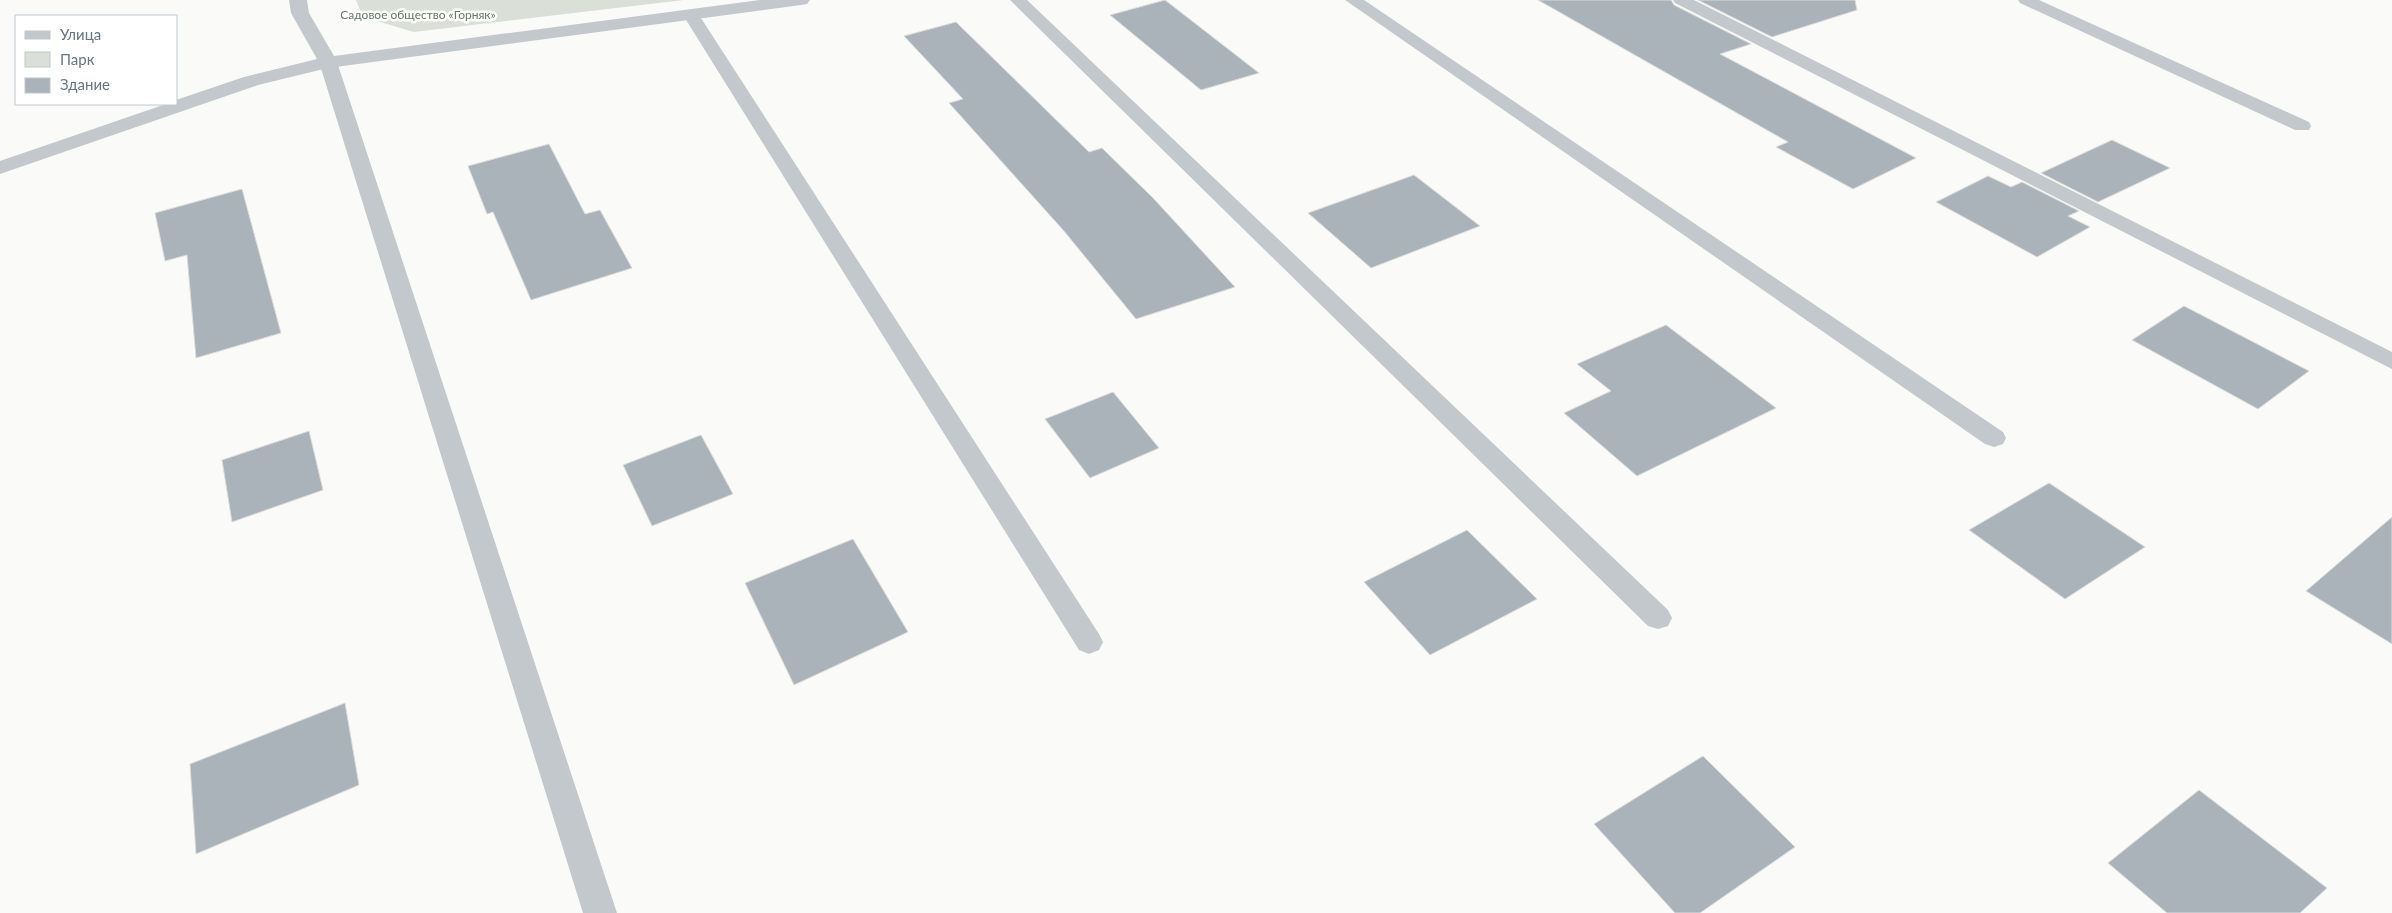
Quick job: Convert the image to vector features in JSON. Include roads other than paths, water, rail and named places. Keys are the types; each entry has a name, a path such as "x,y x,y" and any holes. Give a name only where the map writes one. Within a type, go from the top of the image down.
{"street":[{"path":"298,0 300,13 328,62"},
{"path":"0,168 251,81 328,62 801,0"}],"lane":[{"path":"1018,0 1658,618"},
{"path":"1353,0 1994,438"},
{"path":"1681,0 2392,361"},
{"path":"2026,0 2302,126"},
{"path":"691,15 1089,642"},
{"path":"328,62 600,913"}],"park label":[{"name":"Садовое общество «Горняк»","path":"418,15"}]}
